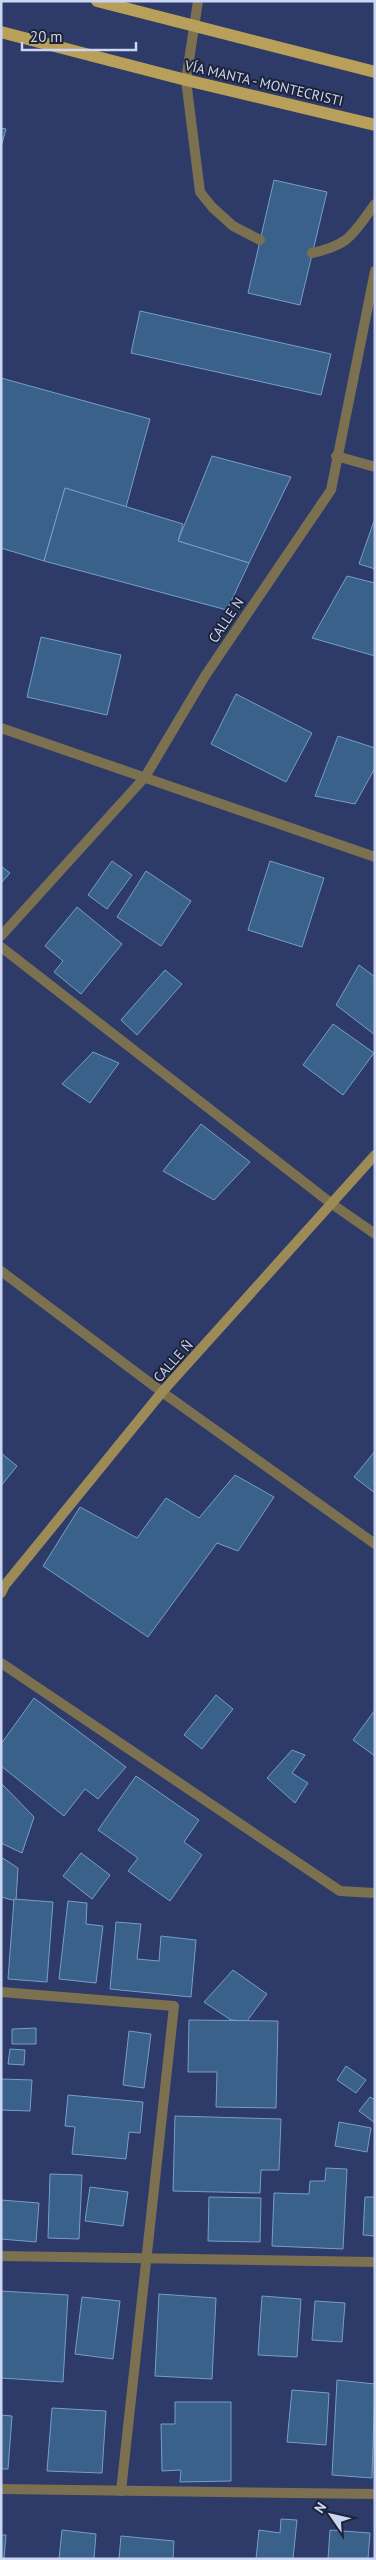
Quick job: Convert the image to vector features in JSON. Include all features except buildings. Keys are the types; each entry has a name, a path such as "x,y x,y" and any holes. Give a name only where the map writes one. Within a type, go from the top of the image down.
{"main road":[{"path":"97,1 375,72"},
{"name":"VÍA MANTA - MONTECRISTI","path":"1,32 186,80 375,125"}],"street":[{"path":"198,1 186,80 200,192 212,207 233,226 260,240"},
{"path":"312,254 333,249 349,240 375,204"},
{"name":"CALLE N","path":"1,936 145,777 205,676 331,490 336,456 375,271"},
{"path":"336,456 375,467"},
{"path":"1,728 375,857"},
{"path":"1,947 332,1204 375,1234"},
{"name":"CALLE Ñ","path":"1,1593 5,1585 162,1392 375,1155"},
{"path":"1,1272 162,1392 375,1544"},
{"path":"1,1662 340,1891 375,1893"},
{"path":"1,1992 174,2006 121,2491"},
{"path":"1,2256 375,2262"},
{"path":"1,2489 375,2494"}]}
